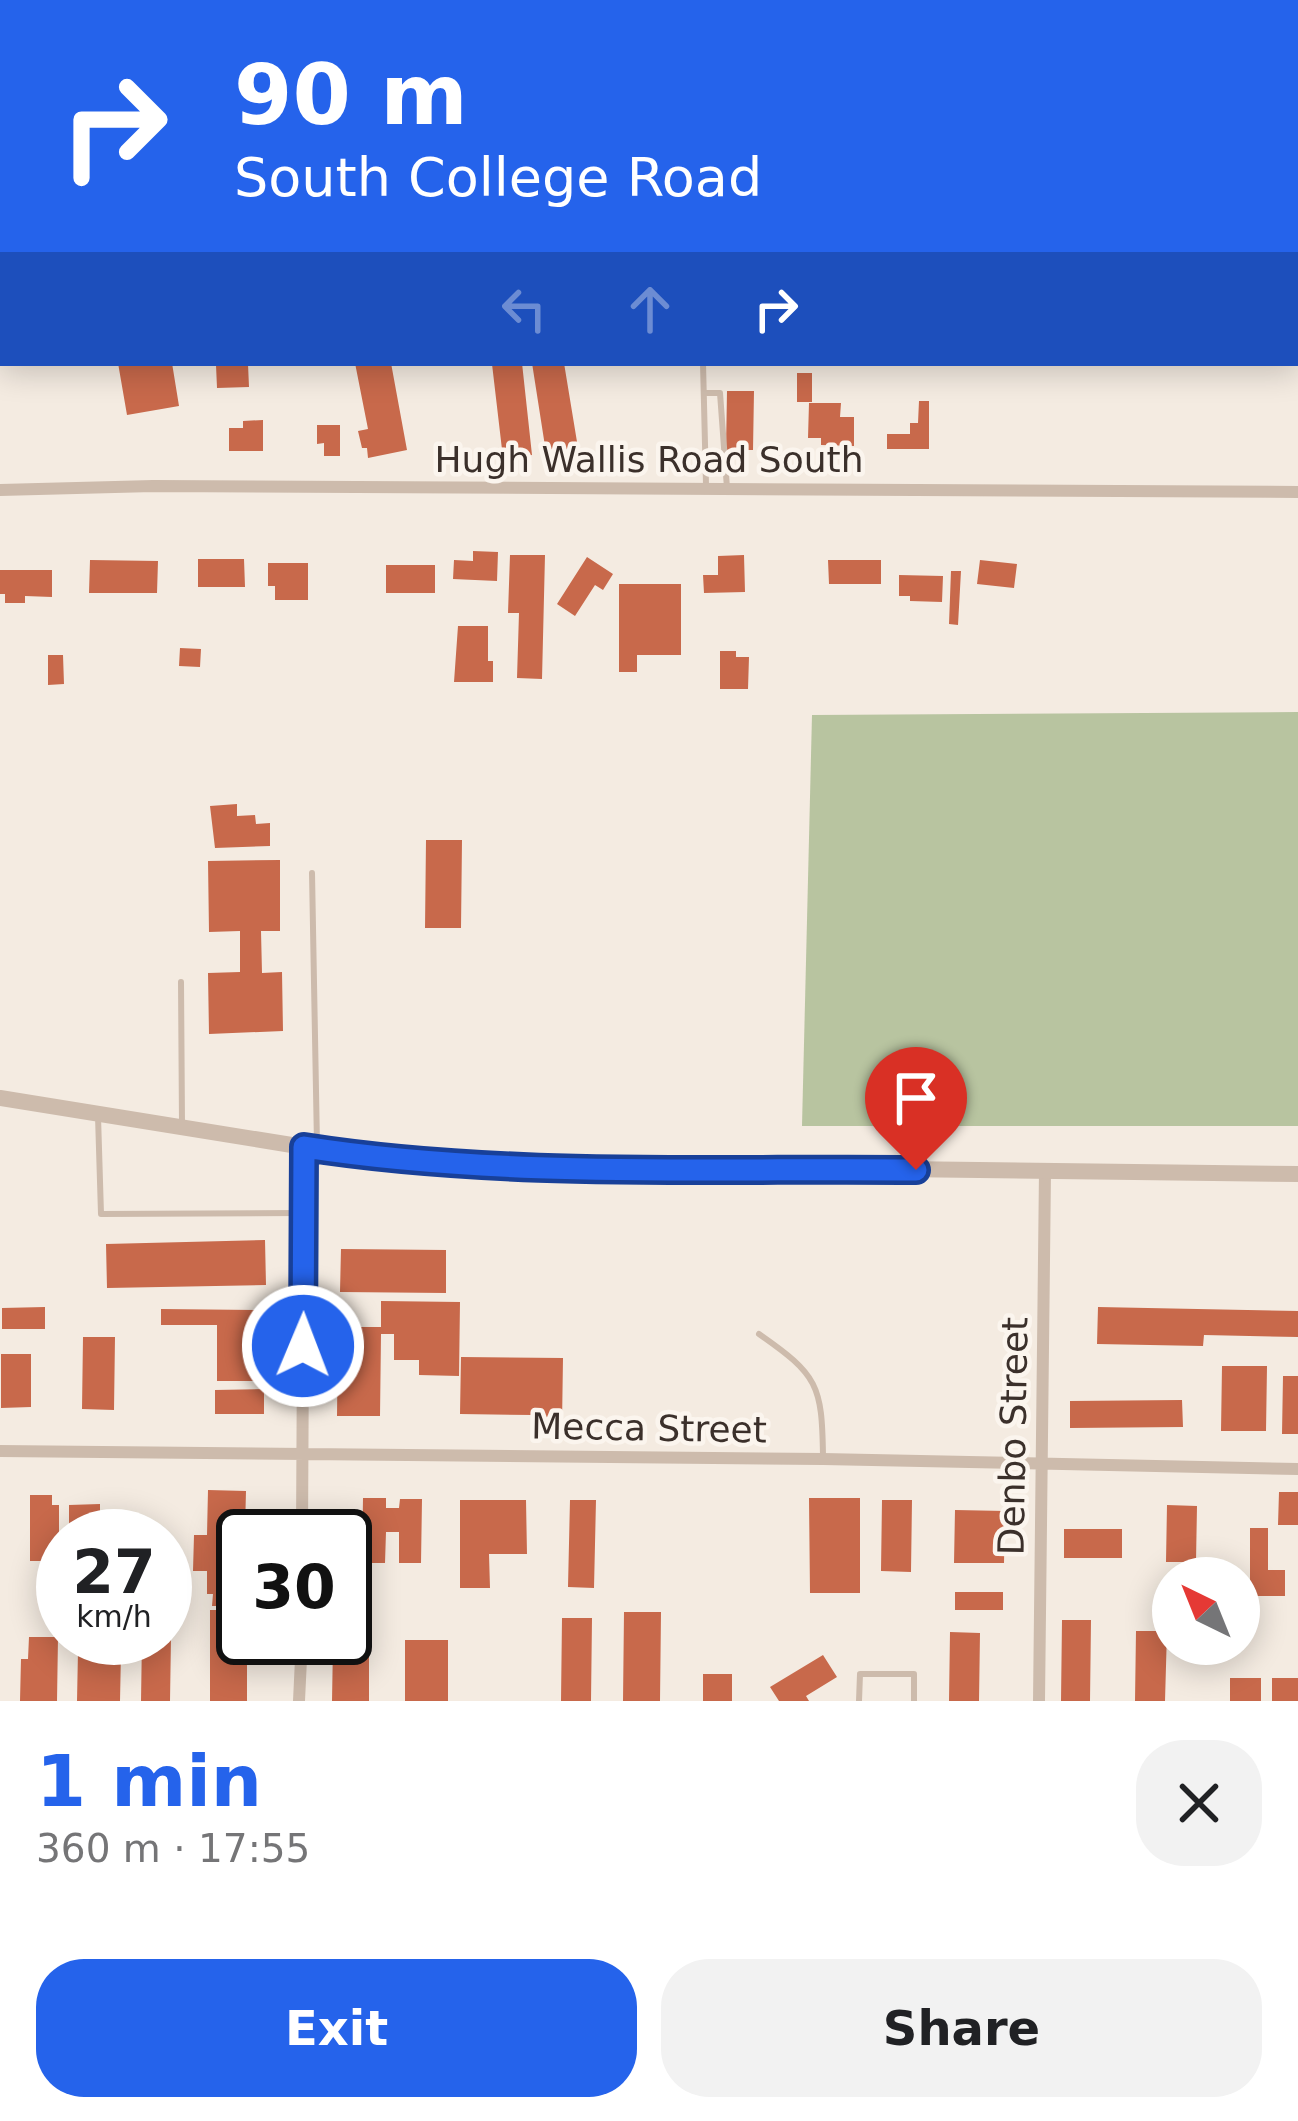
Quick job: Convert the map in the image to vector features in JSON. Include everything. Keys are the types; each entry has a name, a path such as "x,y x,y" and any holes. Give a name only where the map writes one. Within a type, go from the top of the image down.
{"street":[{"name":"Hugh Wallis Road South","path":"0,490 153,486 1298,492"},
{"path":"0,1098 310,1148 495,1166 1298,1174"},
{"path":"303,1509 305,1214 310,1148"},
{"name":"Denbo Street","path":"1039,1701 1045,1171"},
{"name":"Mecca Street","path":"0,1451 1298,1469"},
{"path":"299,1701 301,1665"}],"lane":[{"path":"704,366 706,490"},
{"path":"705,393 721,393 727,490"},
{"path":"310,1148 312,874"},
{"path":"181,982 182,1126"},
{"path":"98,1112 101,1214 305,1214"},
{"path":"759,1334 816,1385 822,1402 823,1459"},
{"path":"860,1701 860,1674 914,1674 914,1701"}],"green space":[{"path":"1298,712 1298,1126 802,1126 812,715"}],"building":[{"path":"119,366 172,366 179,406 127,415"},
{"path":"216,366 248,366 249,387 217,388"},
{"path":"356,366 392,366 407,450 368,458 358,431 368,429"},
{"path":"492,366 522,366 532,455 503,458"},
{"path":"532,366 564,366 579,454 547,459"},
{"path":"797,373 812,373 812,402 797,402"},
{"path":"727,391 754,391 753,450 726,450"},
{"path":"919,401 929,401 929,449 887,449 887,434 910,434 910,423 918,423"},
{"path":"809,403 841,403 840,417 854,417 854,446 821,445 821,438 808,438"},
{"path":"263,420 263,451 229,451 229,428 243,428 243,421"},
{"path":"317,425 340,425 340,456 324,456 324,443 317,444"},
{"path":"473,551 498,552 497,581 453,579 454,560 473,561"},
{"path":"510,555 545,555 542,679 517,678 519,613 508,613"},
{"path":"744,555 745,592 704,593 703,575 718,575 718,556"},
{"path":"587,557 613,574 603,590 595,585 575,616 557,604"},
{"path":"198,559 244,559 245,587 198,587"},
{"path":"90,560 158,561 157,593 89,593"},
{"path":"828,560 881,560 881,584 829,584"},
{"path":"980,560 1017,564 1014,588 977,584"},
{"path":"268,563 308,563 308,600 275,600 275,586 268,586"},
{"path":"386,565 435,565 435,593 386,593"},
{"path":"0,570 52,570 52,597 25,596 25,603 5,603"},
{"path":"951,571 961,571 958,625 949,624"},
{"path":"899,575 943,576 942,602 899,596"},
{"path":"619,584 681,584 681,655 637,655 637,672 619,672"},
{"path":"458,626 488,626 493,682 454,682"},
{"path":"180,648 201,649 200,667 179,666"},
{"path":"720,651 749,657 748,689 720,689"},
{"path":"48,655 63,655 64,684 48,685"},
{"path":"237,804 237,816 255,815 256,824 270,823 270,846 215,848 210,806"},
{"path":"426,840 462,840 461,928 425,928"},
{"path":"280,860 280,931 261,931 262,973 282,972 283,1031 209,1034 208,973 240,972 240,931 209,932 208,861"},
{"path":"265,1240 266,1285 107,1288 106,1244"},
{"path":"341,1249 446,1250 446,1293 340,1292"},
{"path":"381,1301 460,1302 459,1376 419,1375 419,1360 394,1360 394,1334 381,1334 380,1416 337,1416 338,1327 381,1327"},
{"path":"45,1307 45,1329 2,1329 2,1308"},
{"path":"1098,1307 1298,1311 1298,1337 1204,1335 1203,1346 1097,1344"},
{"path":"161,1309 255,1310 254,1381 217,1381 217,1325 161,1325"},
{"path":"83,1337 115,1337 114,1410 82,1409"},
{"path":"1,1354 31,1354 31,1407 1,1408"},
{"path":"461,1357 563,1358 562,1424 533,1423 533,1415 460,1414"},
{"path":"1222,1366 1267,1366 1266,1431 1221,1431"},
{"path":"1283,1376 1298,1376 1298,1434 1282,1434"},
{"path":"264,1389 264,1414 215,1414 215,1390"},
{"path":"1182,1400 1183,1427 1070,1428 1070,1401"},
{"path":"208,1490 246,1491 246,1509 216,1509 216,1606 212,1606 213,1594 207,1594 207,1571 193,1571 194,1535 207,1535"},
{"path":"1279,1492 1298,1492 1298,1525 1278,1525"},
{"path":"30,1495 52,1495 52,1505 59,1509 36,1509 36,1561 30,1561"},
{"path":"363,1498 386,1498 386,1508 399,1508 400,1499 422,1499 421,1563 399,1563 399,1532 386,1532 385,1563 372,1563 372,1509 363,1509"},
{"path":"809,1498 860,1498 860,1593 810,1593"},
{"path":"460,1500 526,1500 527,1554 489,1554 490,1588 460,1588"},
{"path":"570,1500 596,1500 594,1588 568,1587"},
{"path":"882,1500 912,1500 911,1572 881,1571"},
{"path":"100,1504 100,1509 69,1509 69,1505"},
{"path":"1167,1505 1197,1506 1196,1557 1166,1557"},
{"path":"955,1510 1005,1511 1004,1563 954,1563"},
{"path":"1250,1528 1268,1528 1268,1570 1285,1570 1285,1596 1260,1596 1260,1557 1250,1557"},
{"path":"1064,1529 1122,1529 1122,1558 1064,1558"},
{"path":"955,1592 1003,1592 1003,1610 955,1610"},
{"path":"210,1610 216,1610 216,1665 247,1665 247,1701 210,1701"},
{"path":"624,1612 661,1612 660,1701 623,1701"},
{"path":"562,1618 592,1618 591,1701 561,1701"},
{"path":"1062,1620 1091,1620 1090,1701 1061,1701"},
{"path":"1136,1631 1152,1631 1152,1665 1166,1665 1165,1701 1135,1701"},
{"path":"950,1632 980,1633 979,1701 949,1701"},
{"path":"29,1637 36,1637 36,1665 58,1665 57,1701 20,1701 21,1659 28,1659"},
{"path":"405,1640 448,1640 448,1701 405,1701"},
{"path":"823,1655 837,1677 806,1696 809,1701 779,1701 770,1687"},
{"path":"78,1665 121,1665 120,1701 77,1701"},
{"path":"142,1665 171,1665 170,1701 141,1701"},
{"path":"333,1665 369,1665 369,1701 332,1701"},
{"path":"703,1674 732,1674 732,1701 703,1701"},
{"path":"1230,1678 1261,1678 1261,1701 1230,1701"},
{"path":"1272,1678 1298,1678 1298,1701 1272,1701"}],"route":[{"path":"303,1346 304,1147 495,1166 916,1170"}]}
